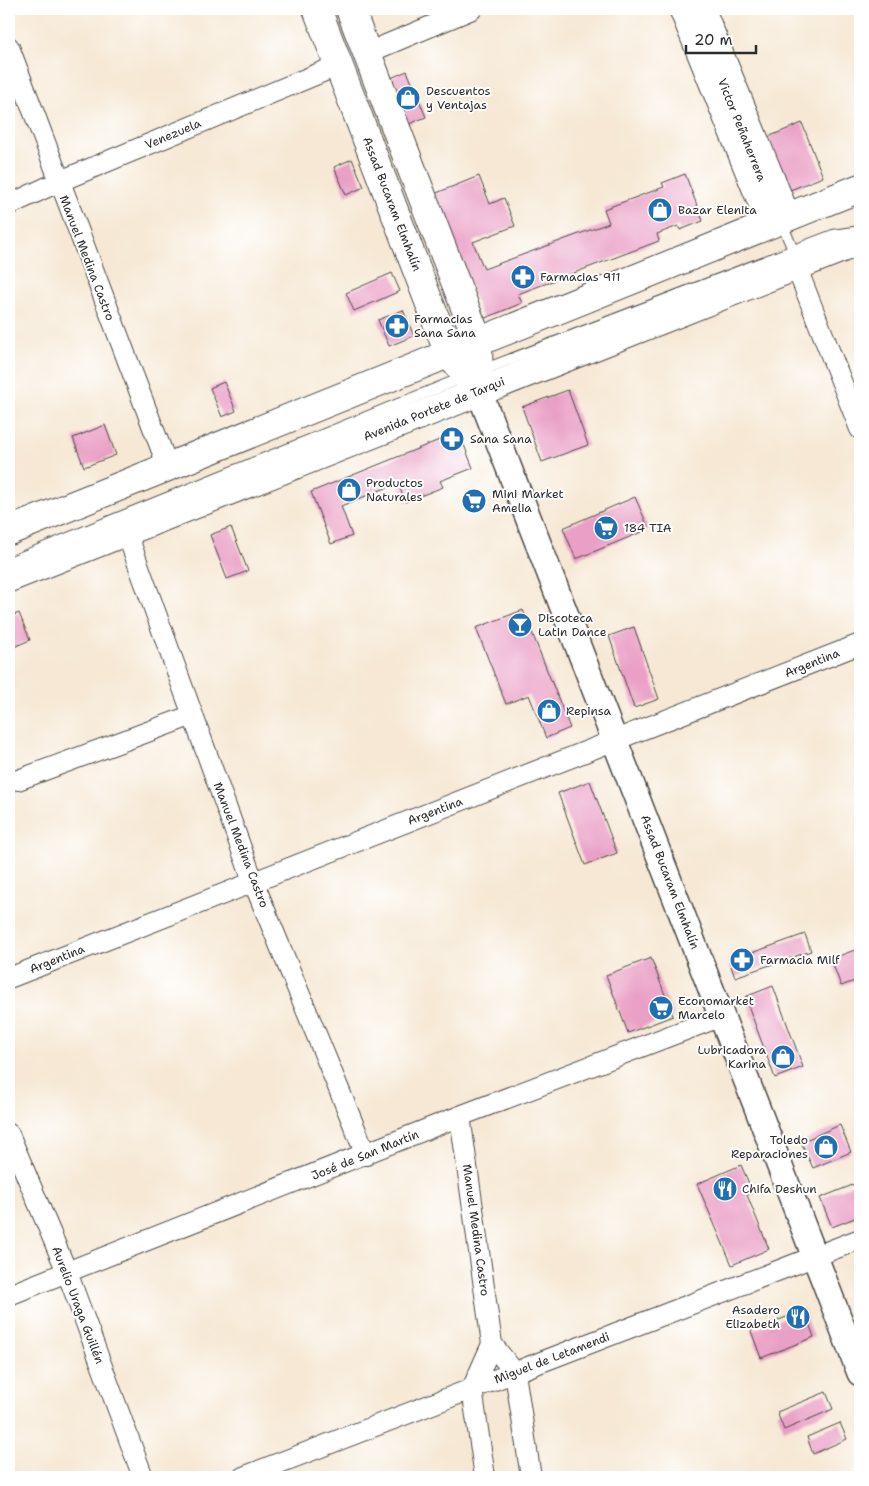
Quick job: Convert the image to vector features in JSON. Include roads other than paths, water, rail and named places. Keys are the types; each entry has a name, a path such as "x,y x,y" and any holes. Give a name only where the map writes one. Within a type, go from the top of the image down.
{"main road":[{"name":"Assad Bucaram Elmhalín","path":"317,9 339,65 472,362"},
{"name":"Assad Bucaram Elmhalín","path":"350,9 472,362"},
{"name":"Avenida Portete de Tarqui","path":"9,578 126,531 472,362 779,220 860,188"},
{"name":"Avenida Portete de Tarqui","path":"9,531 168,467 472,362 794,258 860,241"}],"street":[{"path":"367,54 472,9"},
{"name":"Victor Peñaherrera","path":"679,9 779,220"},
{"name":"Victor Peñaherrera","path":"705,9 779,220"},
{"name":"Manuel Medina Castro","path":"9,47 58,182 168,467"},
{"name":"Venezuela","path":"9,206 58,182 339,65"},
{"name":"Victor Peñaherrera","path":"794,258 860,429"},
{"name":"Assad Bucaram Elmhalín","path":"472,362 615,741 860,1373"},
{"name":"Manuel Medina Castro","path":"126,531 253,881 366,1155"},
{"name":"Argentina","path":"9,978 253,881 859,648"},
{"path":"18,780 193,716"},
{"name":"José de San Martín","path":"9,1294 366,1155 460,1116 722,1016"},
{"name":"Manuel Medina Castro","path":"460,1116 492,1344"},
{"name":"Aurelio Uraga Guillén","path":"9,1134 67,1272 143,1477"},
{"name":"Miguel de Letamendi","path":"243,1477 860,1239"},
{"path":"485,1477 472,1389 492,1344 514,1372 531,1477"}],"lane":[{"name":"Victor Peñaherrera","path":"692,9 794,258"},
{"name":"Avenida Portete de Tarqui","path":"726,254 779,220"},
{"name":"Avenida Portete de Tarqui","path":"794,258 833,235 860,230"},
{"name":"Avenida Portete de Tarqui","path":"42,529 472,362"},
{"name":"Avenida Portete de Tarqui","path":"9,562 472,362"}],"place":[{"name":"Descuentos y Ventajas","path":"408,98"},
{"name":"Bazar Elenita","path":"660,210"},
{"name":"Farmacias 911","path":"523,277"},
{"name":"Farmacias Sana Sana","path":"397,326"},
{"name":"Sana Sana","path":"452,439"},
{"name":"Productos Naturales","path":"349,490"},
{"name":"Mini Market Amelia","path":"474,501"},
{"name":"184 TIA","path":"606,528"},
{"name":"Discoteca Latin Dance","path":"520,625"},
{"name":"Repinsa","path":"549,711"},
{"name":"Farmacia Milf","path":"742,960"},
{"name":"Economarket Marcelo","path":"661,1008"},
{"name":"Lubricadora Karina","path":"783,1057"},
{"name":"Toledo Reparaciones","path":"826,1147"},
{"name":"Chifa Deshun","path":"725,1189"},
{"name":"Asadero Elizabeth","path":"798,1317"}]}
